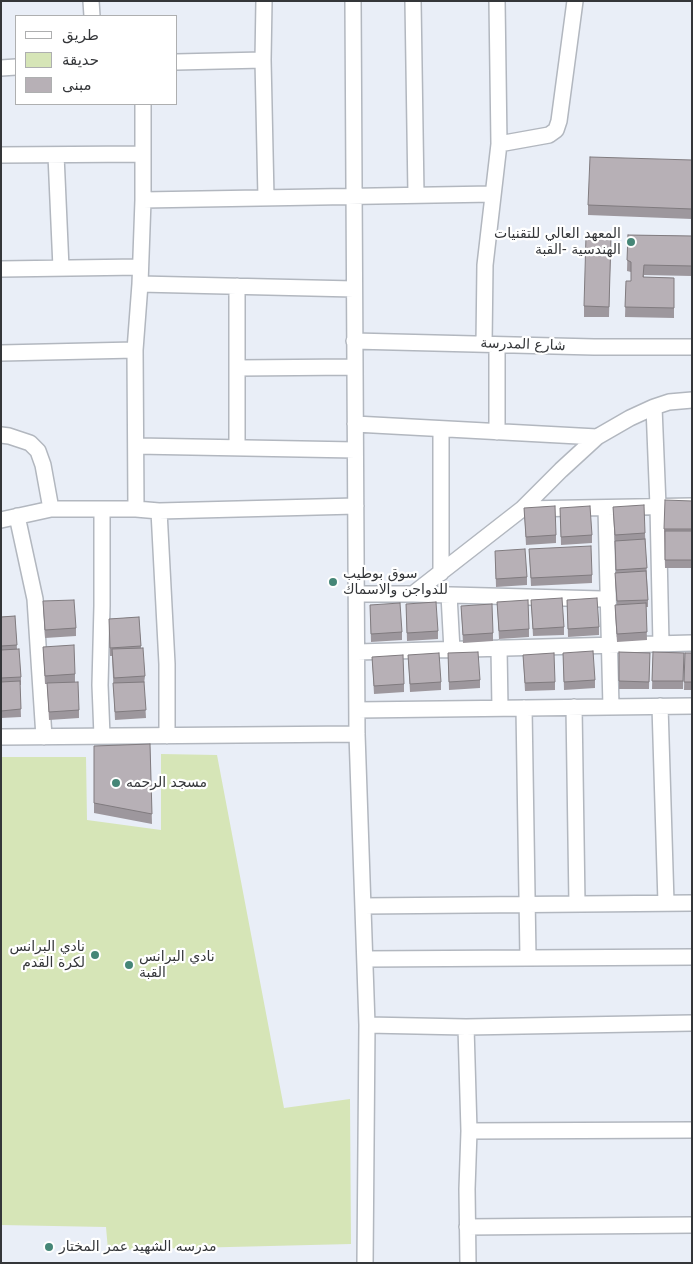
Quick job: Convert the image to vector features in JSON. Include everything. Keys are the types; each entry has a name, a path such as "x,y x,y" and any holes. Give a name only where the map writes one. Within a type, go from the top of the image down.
{"street":[{"path":"91,1 92,15"},
{"path":"264,1 263,60 266,198"},
{"path":"353,1 357,734 367,1025 365,1263"},
{"path":"413,1 416,195"},
{"path":"497,1 499,144 485,265 497,432"},
{"path":"499,144 549,135 556,130 560,121 575,1"},
{"path":"178,62 263,60"},
{"path":"1,68 15,67"},
{"path":"136,509 136,350 143,200 143,105"},
{"path":"1,155 143,154"},
{"path":"56,155 61,268"},
{"path":"143,200 494,194"},
{"path":"1,269 140,267"},
{"path":"140,284 354,289"},
{"path":"237,286 237,447"},
{"name":"شارع المدرسة","path":"354,341 594,348 692,347"},
{"path":"1,352 136,350"},
{"path":"238,368 354,366"},
{"path":"413,594 522,509 597,437 654,407 669,402 692,400"},
{"path":"654,407 661,644"},
{"path":"355,424 597,437"},
{"path":"441,429 441,573"},
{"path":"1,436 9,436 30,444 38,452 43,464 51,509"},
{"path":"137,446 355,450"},
{"path":"1,520 51,509 136,509 159,511 356,506"},
{"path":"522,509 692,506"},
{"path":"606,508 611,707"},
{"path":"102,509 100,684 102,736"},
{"path":"159,511 167,664 167,736"},
{"path":"17,516 35,599 44,737"},
{"path":"356,594 609,600"},
{"path":"449,595 452,650"},
{"path":"357,652 610,646 692,642"},
{"path":"499,648 500,708"},
{"path":"660,706 666,903"},
{"path":"357,710 692,706"},
{"path":"574,707 577,904"},
{"path":"524,708 528,958"},
{"path":"1,737 357,734"},
{"path":"363,906 692,903"},
{"path":"365,959 692,957"},
{"path":"367,1025 466,1027 692,1023"},
{"path":"466,1027 469,1131 466,1189 468,1263"},
{"path":"469,1131 692,1130"},
{"path":"467,1227 692,1225"}],"green space":[{"name":"نادي البرانس القبة","path":"161,754 217,755 284,1108 350,1099 351,1244 108,1250 106,1227 1,1225 1,757 86,757 87,820 161,830"}],"building":[{"path":"590,157 692,160 692,209 588,205"},
{"path":"628,235 692,236 692,266 644,265 643,277 674,278 674,308 625,307 626,281 631,281 631,262 627,260"},
{"path":"586,236 611,237 609,307 584,306"},
{"path":"665,500 692,501 692,529 664,529"},
{"path":"644,505 645,533 615,535 613,507"},
{"path":"555,506 556,535 526,537 524,508"},
{"path":"590,506 592,535 561,537 560,508"},
{"path":"665,531 692,531 692,560 665,560"},
{"path":"645,539 647,568 616,570 615,541"},
{"path":"591,546 592,575 531,578 529,549"},
{"path":"525,549 527,577 496,579 495,551"},
{"path":"646,571 648,600 617,601 615,573"},
{"path":"562,598 564,627 533,629 531,600"},
{"path":"597,598 599,627 568,629 567,600"},
{"path":"74,600 76,628 45,630 43,601"},
{"path":"528,600 529,629 499,631 497,602"},
{"path":"436,602 438,631 407,633 406,604"},
{"path":"400,603 402,632 371,634 370,605"},
{"path":"646,603 647,632 617,634 615,605"},
{"path":"492,604 493,633 463,635 461,606"},
{"path":"15,616 17,645 1,646 1,617"},
{"path":"139,617 141,646 110,648 109,619"},
{"path":"74,645 75,674 45,676 43,647"},
{"path":"143,648 145,676 114,678 112,649"},
{"path":"19,649 21,677 1,678 1,650"},
{"path":"593,651 595,680 564,682 563,653"},
{"path":"478,652 480,680 449,682 448,653"},
{"path":"619,652 650,653 649,682 619,681"},
{"path":"653,652 684,653 683,681 652,681"},
{"path":"439,653 441,682 410,684 408,655"},
{"path":"554,653 555,682 525,683 523,655"},
{"path":"685,653 692,653 692,682 684,682"},
{"path":"403,655 404,684 374,686 372,657"},
{"path":"20,681 21,709 1,711 1,682"},
{"path":"78,682 79,710 49,712 47,683"},
{"path":"144,682 146,710 115,712 113,683"},
{"path":"150,744 152,814 94,803 94,746"}],"place":[{"name":"المعهد العالي للتقنيات الهندسية -القبة","path":"631,242"},
{"name":"سوق بوطيب للدواجن والاسماك","path":"333,582"},
{"name":"مسجد الرحمه","path":"116,783"},
{"name":"نادي البرانس لكرة القدم","path":"95,955"},
{"name":"نادي البرانس القبة","path":"129,965"},
{"name":"مدرسه الشهيد عمر المختار","path":"49,1247"}]}
